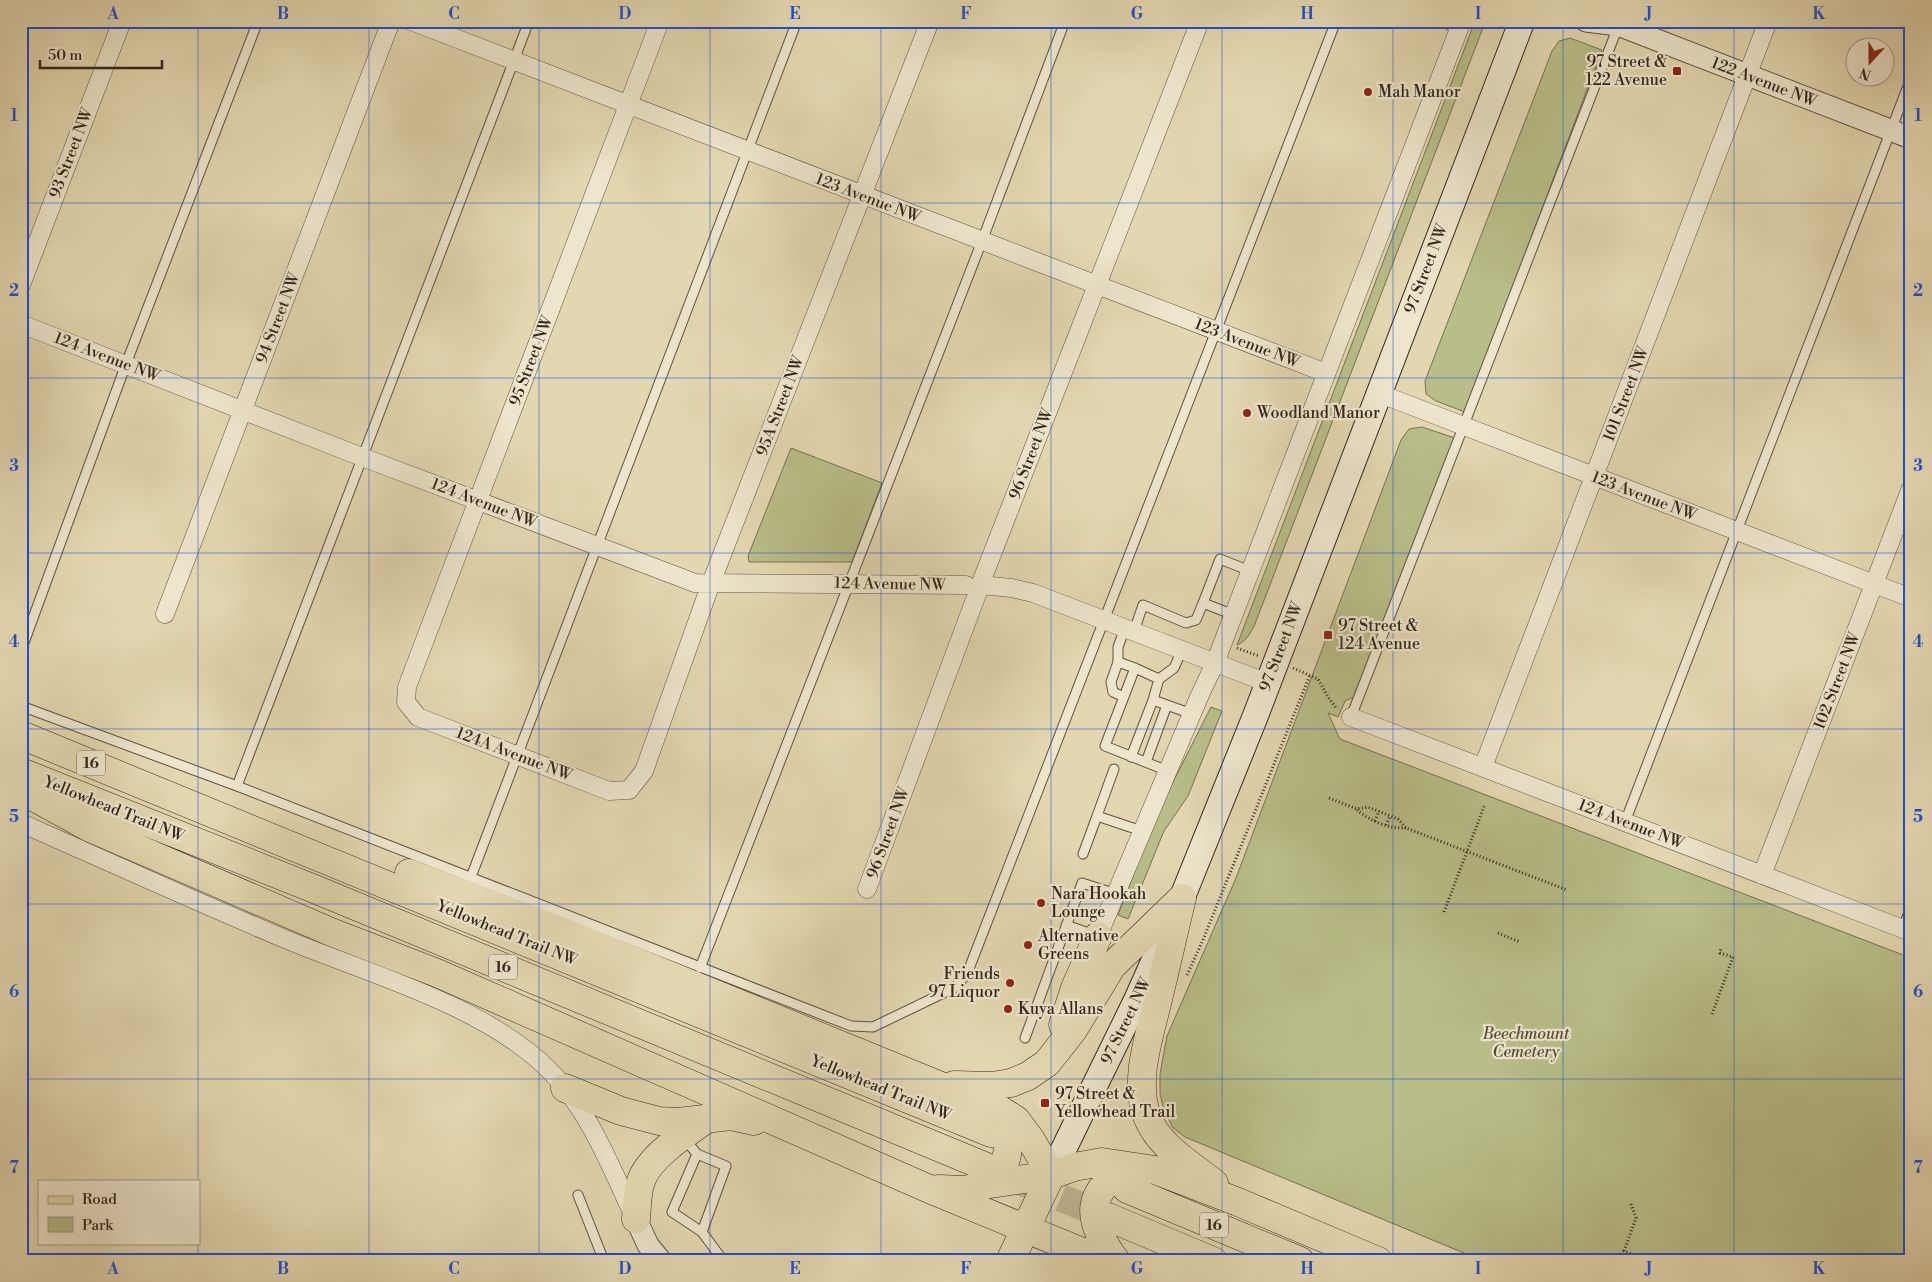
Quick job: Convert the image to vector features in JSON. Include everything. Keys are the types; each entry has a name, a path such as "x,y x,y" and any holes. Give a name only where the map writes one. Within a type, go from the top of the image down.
{"main road":[{"name":"97 Street NW","path":"1010,1261 1136,1001 1182,898 1268,683 1522,21"},
{"name":"Yellowhead Trail NW","path":"21,734 991,1133"},
{"name":"Yellowhead Trail NW","path":"21,772 312,888 984,1175"},
{"path":"21,790 90,828 332,932 437,973 927,1188 1104,1261"},
{"path":"161,791 308,835 401,870 576,937 1002,1112 1016,1120 1032,1140 1051,1175"},
{"path":"926,1082 992,1086 1011,1083 1028,1076 1047,1064 1059,1050 1086,1010 1112,966 1182,898"},
{"path":"1182,898 1144,1062 1144,1100 1147,1116 1155,1131 1169,1148 1238,1202"},
{"path":"1059,1050 1064,1021 1098,936"},
{"path":"565,1088 621,1111 659,1121 678,1122 731,1116 785,1126"},
{"path":"981,1103 999,1120 1007,1134 1008,1146 1002,1167 994,1178 984,1175"},
{"path":"636,1220 641,1180 653,1161 671,1144 690,1145 709,1117"},
{"path":"927,1188 965,1190 984,1175 1051,1175 1074,1167 1102,1162 1131,1178"},
{"path":"1116,1261 1096,1229 1094,1214 1096,1200 1101,1189 1111,1179 1131,1178 1155,1170 1238,1202 1378,1261"},
{"name":"16","path":"1131,1178 1300,1261"},
{"name":"16","path":"1108,1217 1213,1261"}],"street":[{"name":"93 Street NW","path":"21,285 122,21"},
{"name":"94 Street NW","path":"165,614 391,21"},
{"name":"123 Avenue NW","path":"411,21 1326,374"},
{"name":"95 Street NW","path":"406,702 406,687 660,21"},
{"name":"95A Street NW","path":"629,790 644,771 711,583 930,21"},
{"name":"96 Street NW","path":"867,889 976,583 1097,287 1200,21"},
{"name":"122 Avenue NW","path":"1586,21 1618,23 1911,138"},
{"name":"101 Street NW","path":"1483,767 1768,21"},
{"path":"1098,936 1215,663 1460,25"},
{"name":"124 Avenue NW","path":"21,324 596,547 695,583 976,583 1012,588 1033,593 1268,683"},
{"name":"123 Avenue NW","path":"1378,393 1911,598"},
{"name":"102 Street NW","path":"1762,875 1911,488"},
{"name":"124A Avenue NW","path":"406,702 418,717 609,791 629,790"},
{"name":"124 Avenue NW","path":"1351,716 1907,930"},
{"path":"21,823 285,939 449,1004 509,1037 550,1071 587,1118 648,1245 661,1261"}],"lane":[{"path":"21,651 126,364 258,21"},
{"path":"236,786 528,21"},
{"path":"470,877 797,21"},
{"path":"700,968 850,584 1065,21"},
{"path":"21,706 236,786 850,1026 873,1028 954,988 967,974 1336,21"},
{"path":"1440,21 1460,25"},
{"path":"1351,716 1618,23"},
{"path":"1625,822 1911,78"},
{"path":"1124,697 1113,692 1110,682 1118,662 1118,648 1143,605 1186,622 1196,620 1220,560 1250,571"},
{"path":"1203,603 1234,615"},
{"path":"1131,756 1153,700 1159,679 1174,668 1182,650"},
{"path":"1118,662 1159,679"},
{"path":"1135,668 1105,746 1168,771"},
{"path":"1153,700 1192,714"},
{"path":"1146,762 1167,705"},
{"path":"1083,854 1114,769"},
{"path":"1097,816 1142,831"},
{"path":"1025,1038 1082,883 1116,894"},
{"path":"1907,930 1911,908"},
{"path":"1066,925 1098,936"},
{"path":"702,1232 726,1166 690,1145 672,1212 702,1232 719,1255 717,1261"},
{"path":"578,1195 604,1261"}],"path":[{"path":"1183,984 1203,940 1310,675 1318,679 1328,698 1336,708 1351,716"},
{"path":"1329,798 1357,809 1365,817 1396,828 1406,828 1567,890"},
{"path":"1444,912 1485,804"},
{"path":"1357,809 1368,807 1398,819 1406,828"},
{"path":"1375,820 1379,812"},
{"path":"1386,825 1390,816"},
{"path":"1498,933 1520,942"},
{"path":"1712,1014 1733,957 1720,953 1722,948"},
{"path":"1632,1204 1636,1218 1624,1251 1644,1259"}],"green space":[{"path":"1475,21 1484,25 1255,624 1246,639 1237,645"},
{"path":"1570,38 1602,50 1465,412 1436,401 1426,394 1425,381 1552,51 1559,41"},
{"name":"Beechmount Cemetery","path":"1422,427 1455,438 1357,696 1345,701 1338,717 1328,713 1340,739 1911,958 1911,1261 1483,1261 1185,1137 1173,1128 1164,1110 1160,1094 1160,1074 1167,1036 1236,878 1401,440 1409,429"},
{"path":"791,448 882,483 852,562 749,562 748,556"},
{"path":"1211,707 1222,711 1188,796 1164,831 1128,919 1118,915 1157,814"}],"tunnel":[{"path":"1022,1182 1108,1217"}],"place":[{"name":"97 Street & 122 Avenue","path":"1677,71"},
{"name":"Mah Manor","path":"1368,92"},
{"name":"Woodland Manor","path":"1247,413"},
{"name":"97 Street & 124 Avenue","path":"1328,635"},
{"name":"Nara Hookah Lounge","path":"1041,903"},
{"name":"Alternative Greens","path":"1028,945"},
{"name":"Friends 97 Liquor","path":"1010,983"},
{"name":"Kuya Allans","path":"1008,1009"},
{"name":"97 Street & Yellowhead Trail","path":"1045,1103"}]}
